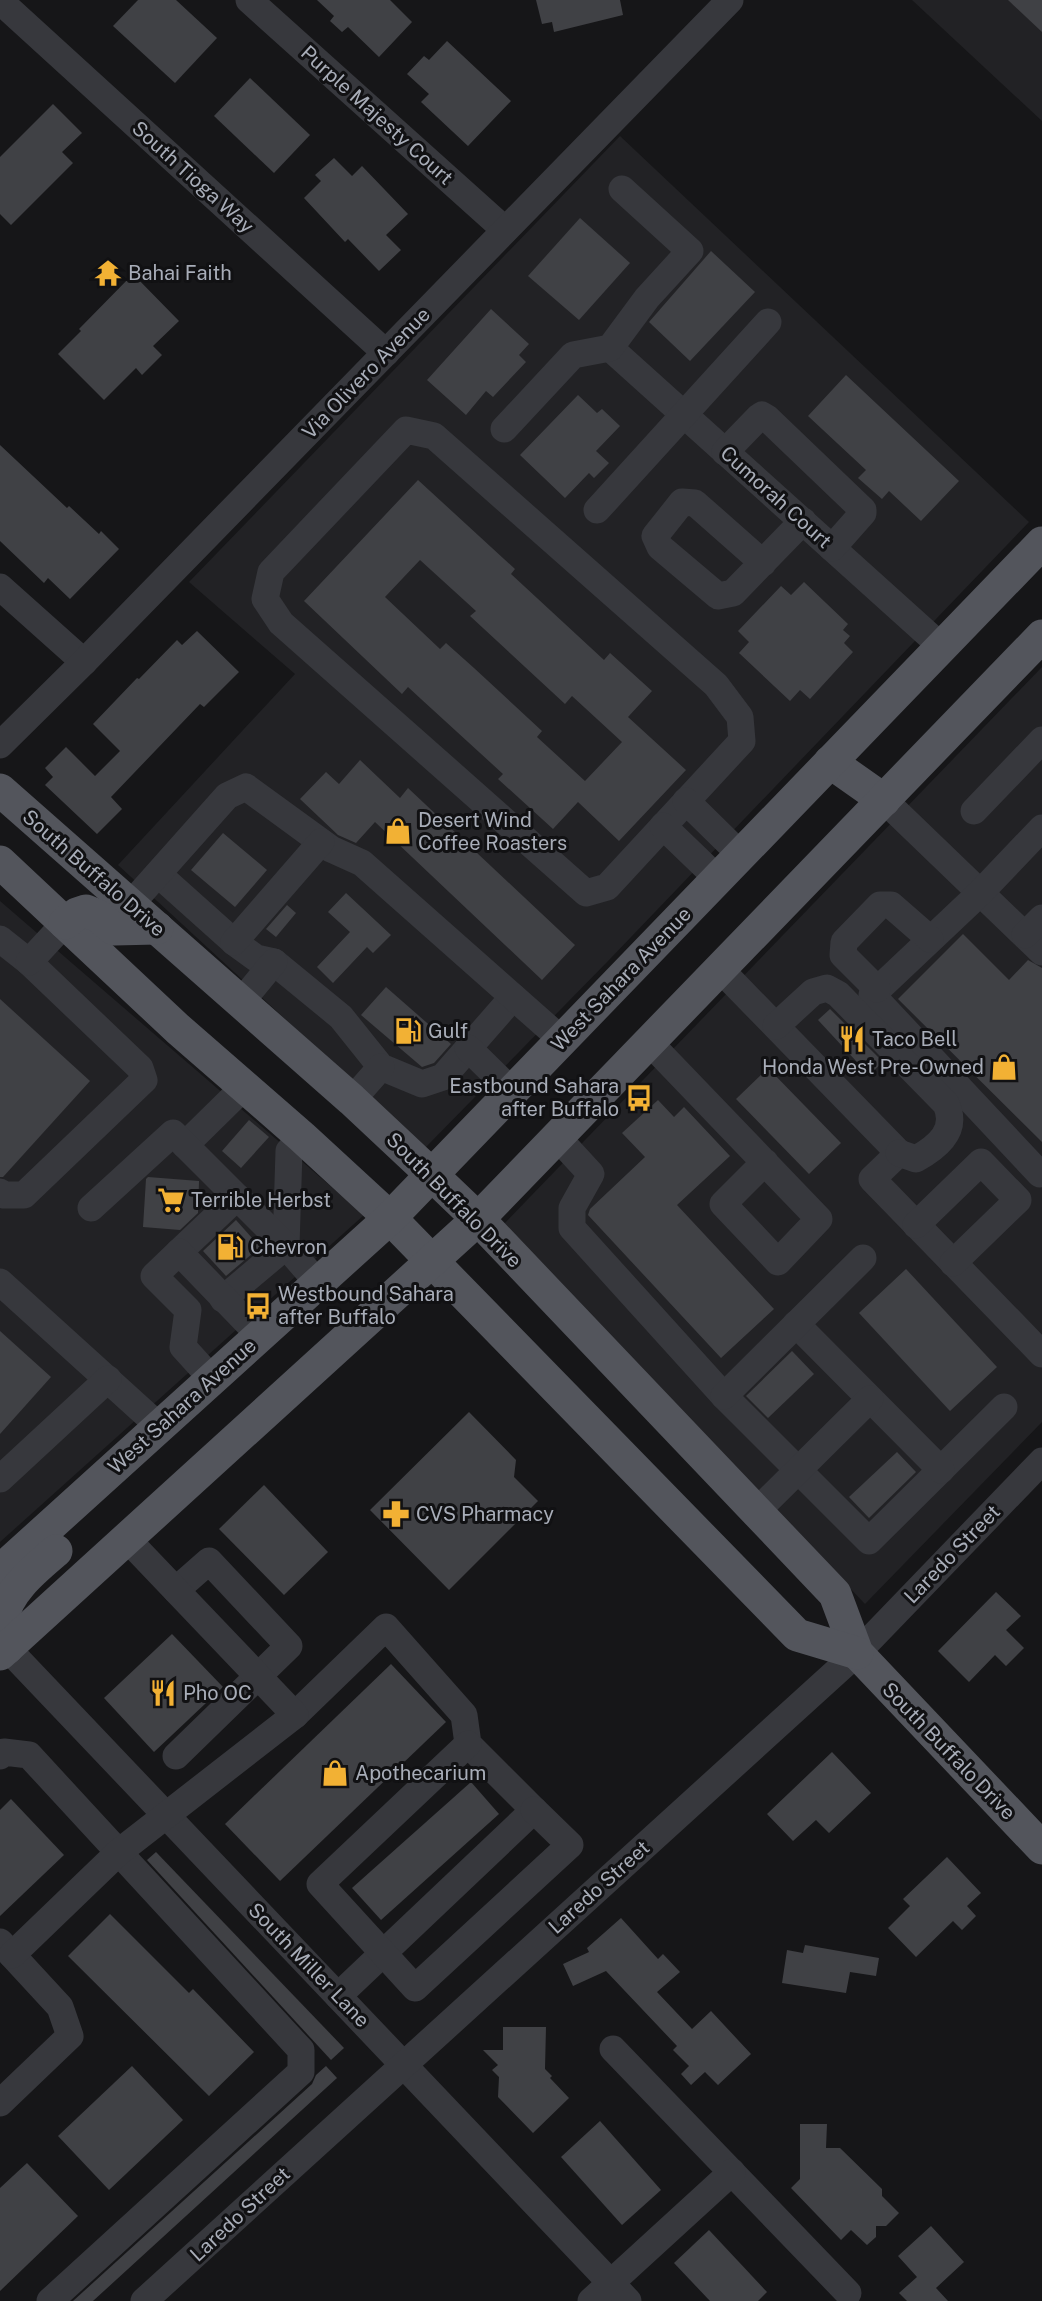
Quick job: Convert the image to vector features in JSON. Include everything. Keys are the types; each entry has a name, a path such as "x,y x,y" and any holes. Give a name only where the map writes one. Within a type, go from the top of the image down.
{"main road":[{"name":"West Sahara Avenue","path":"0,1571 390,1218 1042,543"},
{"path":"3,1651 478,1219 1042,636"},
{"path":"830,762 884,800"},
{"name":"South Buffalo Drive","path":"0,790 352,1100 478,1219 836,1594 857,1653 1042,1848"},
{"name":"South Buffalo Drive","path":"0,862 178,1029 302,1137 434,1260 797,1635 857,1653"},
{"path":"65,923 86,910 114,929 157,928"},
{"path":"3,1651 1,1623 4,1612 25,1578 59,1548 74,1504"}],"street":[{"name":"Purple Majesty Court","path":"249,0 506,230"},
{"name":"Via Olivero Avenue","path":"0,745 84,662 730,0"},
{"name":"South Tioga Way","path":"0,1 386,353"},
{"path":"504,429 573,355 610,348 647,298 690,251 622,189"},
{"path":"597,510 768,322"},
{"name":"Cumorah Court","path":"610,348 942,647"},
{"path":"726,452 759,417 762,415 767,418 863,510 863,513 832,548"},
{"path":"406,430 434,436 716,685 740,717 742,741 663,826 608,886 586,893 281,623 266,599 271,572 406,430"},
{"path":"763,563 803,521"},
{"path":"0,587 84,662"},
{"path":"974,811 1042,740"},
{"path":"130,905 227,796 246,787 331,849 362,863 562,1040"},
{"path":"884,800 980,893 1036,935"},
{"path":"686,801 741,855"},
{"path":"663,826 718,879"},
{"path":"1042,828 980,893 872,995 1040,1174 1042,1172"},
{"path":"234,942 321,842"},
{"path":"158,874 234,942 256,958 274,962 341,1017 381,1067 422,1084 443,1077 513,997"},
{"path":"877,989 843,955 844,942 880,905 891,904 930,939"},
{"path":"29,962 65,923"},
{"path":"0,939 29,962 140,1068 144,1080 24,1195 4,1195 0,1192"},
{"path":"241,1002 274,962"},
{"path":"719,968 899,1153 916,1159 926,1154 949,1129 951,1116 946,1104 838,994 827,988 813,992 776,1026"},
{"path":"648,1041 765,1162"},
{"path":"468,1048 512,1091"},
{"path":"352,1100 381,1067"},
{"path":"185,1145 245,1086"},
{"path":"92,1208 173,1133 286,1246 318,1283"},
{"path":"223,1299 286,1246 290,1151 302,1137"},
{"path":"557,1137 591,1174 572,1208 572,1228 724,1396 869,1541 1004,1407"},
{"path":"899,1153 872,1179 1042,1354"},
{"path":"916,1225 981,1162 1018,1200 953,1263"},
{"path":"212,1379 183,1347 188,1310 154,1276 237,1197"},
{"path":"179,1252 260,1336"},
{"path":"724,1396 863,1258"},
{"path":"0,1282 160,1427"},
{"path":"796,1324 941,1470"},
{"path":"0,1479 108,1379"},
{"path":"756,1512 870,1399"},
{"name":"Laredo Street","path":"144,2301 857,1653 1042,1461"},
{"path":"127,1539 295,1714"},
{"path":"176,1590 209,1561 289,1646 176,1756"},
{"path":"0,2103 70,2036 60,2007 6,1949 119,1852 295,1714 387,1627 464,1715 468,1744 570,1845 416,1988 320,1884 468,1744"},
{"name":"South Miller Lane","path":"3,1651 166,1816 619,2292"},
{"path":"0,1756 4,1752 29,1755 302,2050 301,2072 50,2301"},
{"path":"338,1996 534,1810"},
{"path":"613,2049 848,2293"},
{"path":"591,2301 619,2292 732,2172"}],"shaded area":[{"path":"912,0 1042,0 1042,121"},
{"path":"620,136 1029,522 609,960 425,1148 118,865 295,674 189,582"},
{"path":"1042,667 1042,1422 865,1604 503,1225"},
{"path":"0,901 364,1215 0,1542"}],"building":[{"path":"138,0 176,0 217,38 175,83 113,26"},
{"path":"317,0 390,0 412,22 379,57 348,27 342,32 330,21 334,16"},
{"path":"536,0 620,0 623,15 554,32 552,22 542,24"},
{"path":"1008,0 1042,0 1042,32"},
{"path":"447,41 511,101 468,146 421,102 429,94 407,74 424,56 429,60"},
{"path":"250,78 310,135 274,173 214,116"},
{"path":"53,104 82,133 62,152 73,163 11,225 0,214 0,157"},
{"path":"334,158 352,176 362,166 408,214 386,235 401,250 379,271 348,239 345,242 304,198 321,181 315,175"},
{"path":"580,218 630,263 579,320 528,276"},
{"path":"711,251 755,292 690,361 649,322"},
{"path":"133,274 179,321 153,346 162,355 142,375 136,368 104,400 58,354"},
{"path":"491,309 529,344 519,355 526,362 493,397 486,391 466,415 427,380"},
{"path":"846,375 959,481 921,521 889,491 882,499 858,478 866,470 808,416"},
{"path":"578,395 597,413 602,409 620,426 596,451 609,463 594,478 589,473 565,498 520,455"},
{"path":"0,445 67,508 69,506 99,534 101,531 119,549 70,599 48,578 44,583 0,541"},
{"path":"418,480 515,569 511,574 604,660 610,653 652,691 628,717 686,770 619,841 578,802 553,829 498,779 503,774 408,687 402,694 304,601","holes":["420,560 476,611 470,616 565,704 572,696 622,742 585,781 537,737 542,731 474,668 446,643 440,649 385,597"]},
{"path":"804,582 848,624 843,630 850,636 844,643 853,652 810,699 800,690 790,701 739,653 749,642 738,631 781,586 791,595"},
{"path":"197,631 239,672 204,707 200,704 111,797 122,809 97,834 45,785 53,777 45,768 66,747 95,776 120,751 93,724 177,640 182,645"},
{"path":"360,760 400,798 408,788 575,945 542,980 375,822 356,843 338,835 300,799 326,772 339,784"},
{"path":"223,833 267,870 235,907 191,870"},
{"path":"346,893 391,935 373,953 367,947 333,983 317,967 350,932 328,912"},
{"path":"287,905 296,913 276,937 266,929"},
{"name":"Honda West Pre-Owned","path":"963,934 1009,980 1028,960 1042,968 1042,1142 898,999"},
{"path":"386,987 451,1044 434,1063 422,1067 361,1015"},
{"path":"0,999 90,1081 3,1177 0,1177"},
{"name":"Taco Bell","path":"830,1009 883,1062 869,1075 818,1020"},
{"path":"768,1068 841,1143 809,1174 736,1099"},
{"path":"658,1100 674,1117 684,1107 730,1156 677,1205 774,1309 721,1358 588,1215 590,1209 645,1157 622,1133"},
{"path":"249,1120 269,1137 241,1168 222,1151"},
{"name":"Terrible Herbst","path":"148,1177 199,1181 198,1213 180,1230 143,1227"},
{"path":"236,1220 260,1247 226,1276 203,1251"},
{"path":"906,1269 997,1367 950,1411 859,1313"},
{"path":"0,1331 51,1377 0,1434"},
{"path":"792,1351 814,1374 768,1418 746,1396"},
{"name":"CVS Pharmacy","path":"469,1412 516,1460 514,1477 538,1501 449,1590 370,1510"},
{"path":"897,1452 916,1472 869,1518 849,1497"},
{"path":"264,1485 328,1552 284,1595 219,1529"},
{"path":"996,1592 1021,1616 1006,1630 1024,1648 1006,1666 995,1655 969,1682 938,1651"},
{"name":"Pho OC","path":"172,1634 223,1687 154,1752 104,1698"},
{"name":"Apothecarium","path":"391,1664 446,1722 280,1881 225,1824"},
{"path":"832,1752 871,1793 829,1833 816,1820 793,1841 767,1814"},
{"path":"471,1782 499,1814 381,1920 352,1888"},
{"path":"11,1799 64,1855 0,1916 0,1810"},
{"path":"156,1852 344,2048 331,2060 147,1860"},
{"path":"947,1857 981,1893 967,1906 976,1916 962,1930 953,1921 916,1957 888,1928 910,1906 903,1899"},
{"path":"110,1914 189,1993 193,1989 254,2052 209,2096 68,1956"},
{"path":"621,1918 658,1959 663,1954 680,1972 657,1992 692,2029 711,2011 751,2054 718,2085 705,2072 691,2085 681,2074 689,2066 673,2050 677,2046 606,1971 573,1986 563,1964 589,1952 587,1948"},
{"path":"805,1945 879,1958 876,1976 850,1972 846,1993 782,1983 787,1950 803,1953"},
{"path":"503,2027 546,2027 545,2069 552,2076 550,2078 569,2098 533,2133 498,2097 499,2077 492,2070 498,2065 483,2050 503,2050"},
{"path":"132,2066 183,2120 109,2190 58,2136"},
{"path":"326,2066 337,2078 93,2301 73,2301 312,2084 316,2075"},
{"path":"600,2121 661,2190 622,2225 561,2157"},
{"path":"800,2124 827,2124 826,2148 840,2148 882,2189 882,2196 899,2213 886,2226 876,2226 876,2237 867,2245 851,2230 841,2240 791,2188 800,2179"},
{"path":"27,2163 78,2216 0,2291 0,2188"},
{"path":"931,2226 964,2262 936,2288 948,2301 907,2301 899,2293 917,2277 898,2256"},
{"path":"709,2230 767,2292 758,2301 710,2301 674,2263"}],"place":[{"name":"Bahai Faith","path":"108,273"},
{"name":"Desert Wind Coffee Roasters","path":"398,831"},
{"name":"Gulf","path":"408,1031"},
{"name":"Taco Bell","path":"852,1039"},
{"name":"Honda West Pre-Owned","path":"1004,1067"},
{"name":"Eastbound Sahara after Buffalo","path":"639,1098"},
{"name":"Terrible Herbst","path":"171,1200"},
{"name":"Chevron","path":"230,1247"},
{"name":"Westbound Sahara after Buffalo","path":"258,1306"},
{"name":"CVS Pharmacy","path":"396,1514"},
{"name":"Pho OC","path":"163,1693"},
{"name":"Apothecarium","path":"335,1773"}]}
